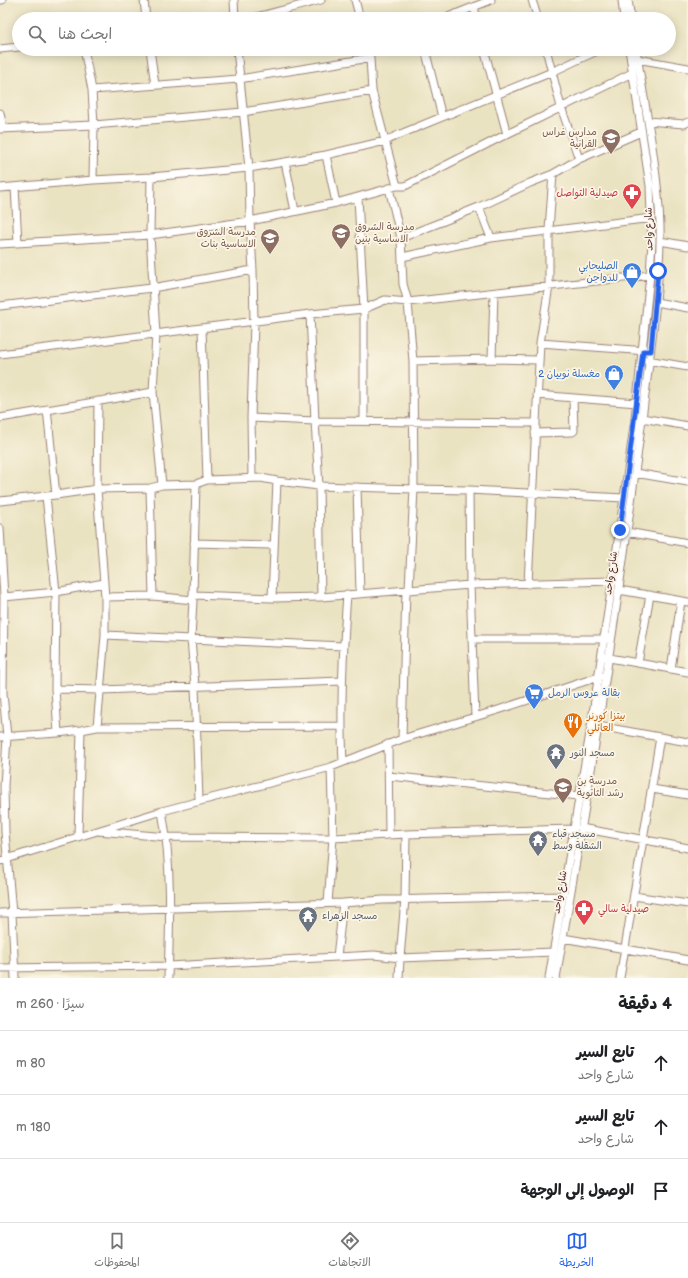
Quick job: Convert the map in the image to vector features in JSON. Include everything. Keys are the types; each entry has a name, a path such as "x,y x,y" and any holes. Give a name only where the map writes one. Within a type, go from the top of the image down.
{"street":[{"path":"144,0 145,12"},
{"path":"234,0 235,12"},
{"path":"276,12 321,0"},
{"path":"355,0 358,12"},
{"path":"461,12 491,0"},
{"path":"532,0 536,12"},
{"path":"622,0 623,12"},
{"path":"628,0 630,12"},
{"path":"474,7 475,12"},
{"path":"0,49 12,48"},
{"path":"85,56 92,90 94,124 93,180"},
{"path":"151,56 155,85"},
{"path":"237,56 249,168 253,270 254,322 251,418 252,478"},
{"path":"427,56 442,117"},
{"path":"486,56 507,134"},
{"path":"548,56 561,107 579,159"},
{"path":"0,188 15,188 93,180 151,178 249,168 326,155 385,141 552,72 586,56"},
{"name":"شارع واحد","path":"607,639 619,590 650,361 660,241 657,184 644,133 630,56"},
{"name":"شارع واحد","path":"556,978 563,938 574,846 598,726 606,674 605,657 613,581 642,360 650,275 652,218 644,133 648,121 637,56"},
{"path":"92,90 239,80 370,58 372,91 397,186"},
{"path":"637,59 688,68"},
{"path":"0,244 150,235 250,221 358,198 397,186 405,186 561,107 632,73"},
{"path":"0,113 1,129 94,124 243,112 372,91"},
{"path":"648,121 684,124 688,122"},
{"path":"400,238 479,207 553,174 579,159 644,133"},
{"path":"326,155 336,203"},
{"path":"285,162 294,211"},
{"path":"528,584 538,360 549,286 549,230 553,174"},
{"path":"151,178 150,235 152,288 156,334 153,392 162,486"},
{"path":"15,188 18,243"},
{"path":"389,188 400,238 403,284 408,302 413,361 414,489 402,739"},
{"path":"358,198 364,309 364,421"},
{"path":"479,207 491,238"},
{"path":"402,257 491,238 652,218"},
{"path":"660,241 688,246"},
{"path":"0,306 152,288 253,270"},
{"path":"0,354 310,314 364,309 385,300 408,302 650,275"},
{"path":"492,359 494,293"},
{"path":"656,302 688,308"},
{"path":"310,314 319,486 321,597"},
{"path":"202,328 207,480"},
{"path":"540,343 651,351"},
{"path":"413,361 492,359 538,360"},
{"path":"642,360 688,367"},
{"path":"0,418 153,392"},
{"path":"537,395 636,403"},
{"path":"535,433 574,431 574,398"},
{"path":"97,727 105,635 105,597 98,489 98,401"},
{"path":"47,409 56,495"},
{"path":"251,418 315,421 536,423"},
{"path":"642,418 688,426"},
{"path":"635,473 688,482"},
{"path":"0,501 98,489 150,488 196,484 207,480 252,478 319,486 469,490 624,498"},
{"path":"272,598 276,481"},
{"path":"196,484 191,639 195,686 199,800"},
{"path":"625,486 633,487"},
{"path":"357,487 360,593"},
{"path":"150,488 153,596"},
{"path":"469,490 470,585 475,717"},
{"path":"46,496 56,592 55,689 58,733"},
{"path":"0,528 4,597 2,611 2,832 8,858 15,978"},
{"path":"627,532 688,543"},
{"path":"194,543 274,545"},
{"path":"105,597 321,597 470,585 613,581"},
{"path":"4,597 56,592 104,583"},
{"path":"619,590 685,602 671,669"},
{"path":"343,762 341,726 342,681 347,594"},
{"path":"638,663 650,595"},
{"path":"105,635 343,646"},
{"path":"473,640 607,639"},
{"path":"605,657 688,672"},
{"name":"شارع واحد","path":"577,829 579,796 598,677 605,657"},
{"path":"0,861 162,810 331,767 402,739 475,717 606,674"},
{"path":"55,689 101,690 342,681"},
{"path":"3,737 58,733 97,727 341,726"},
{"path":"598,726 688,742"},
{"path":"78,836 81,730"},
{"path":"620,978 660,738"},
{"path":"388,744 389,835"},
{"path":"328,903 333,838 331,767"},
{"path":"389,776 579,796"},
{"path":"652,789 688,795"},
{"path":"162,810 167,838 169,908 168,978"},
{"path":"94,831 167,838 333,838 406,834 577,829 688,848"},
{"path":"399,978 406,899 406,834"},
{"name":"شارع واحد","path":"549,978 562,896 570,875"},
{"path":"0,913 343,903 406,899 562,896"},
{"path":"634,896 688,904"},
{"path":"337,957 343,903"},
{"path":"563,938 688,960"},
{"path":"0,968 169,966 374,955 400,958 554,952"}],"place":[{"name":"مدارس غراس القرانية","path":"611,155"},
{"name":"صيدلية التواصل","path":"632,210"},
{"name":"مدرسة الشروق الاساسية بنين","path":"341,250"},
{"name":"مدرسة الشروق الاساسية بنات","path":"270,255"},
{"name":"الصليحابي للدواجن","path":"632,289"},
{"name":"مغسلة نوبيان 2","path":"614,391"},
{"name":"بقالة عروس الرمل","path":"534,710"},
{"name":"بيتزا كورنر العائلي","path":"573,739"},
{"name":"مسجد النور","path":"556,770"},
{"name":"مدرسة بن رشد الثانوية","path":"563,804"},
{"name":"مسجد قباء الشقلة وسط","path":"538,857"},
{"name":"صيدلية سالي","path":"584,926"},
{"name":"مسجد الزهراء","path":"308,933"}],"route":[{"path":"620,530 643,351 651,351 658,271"}]}
